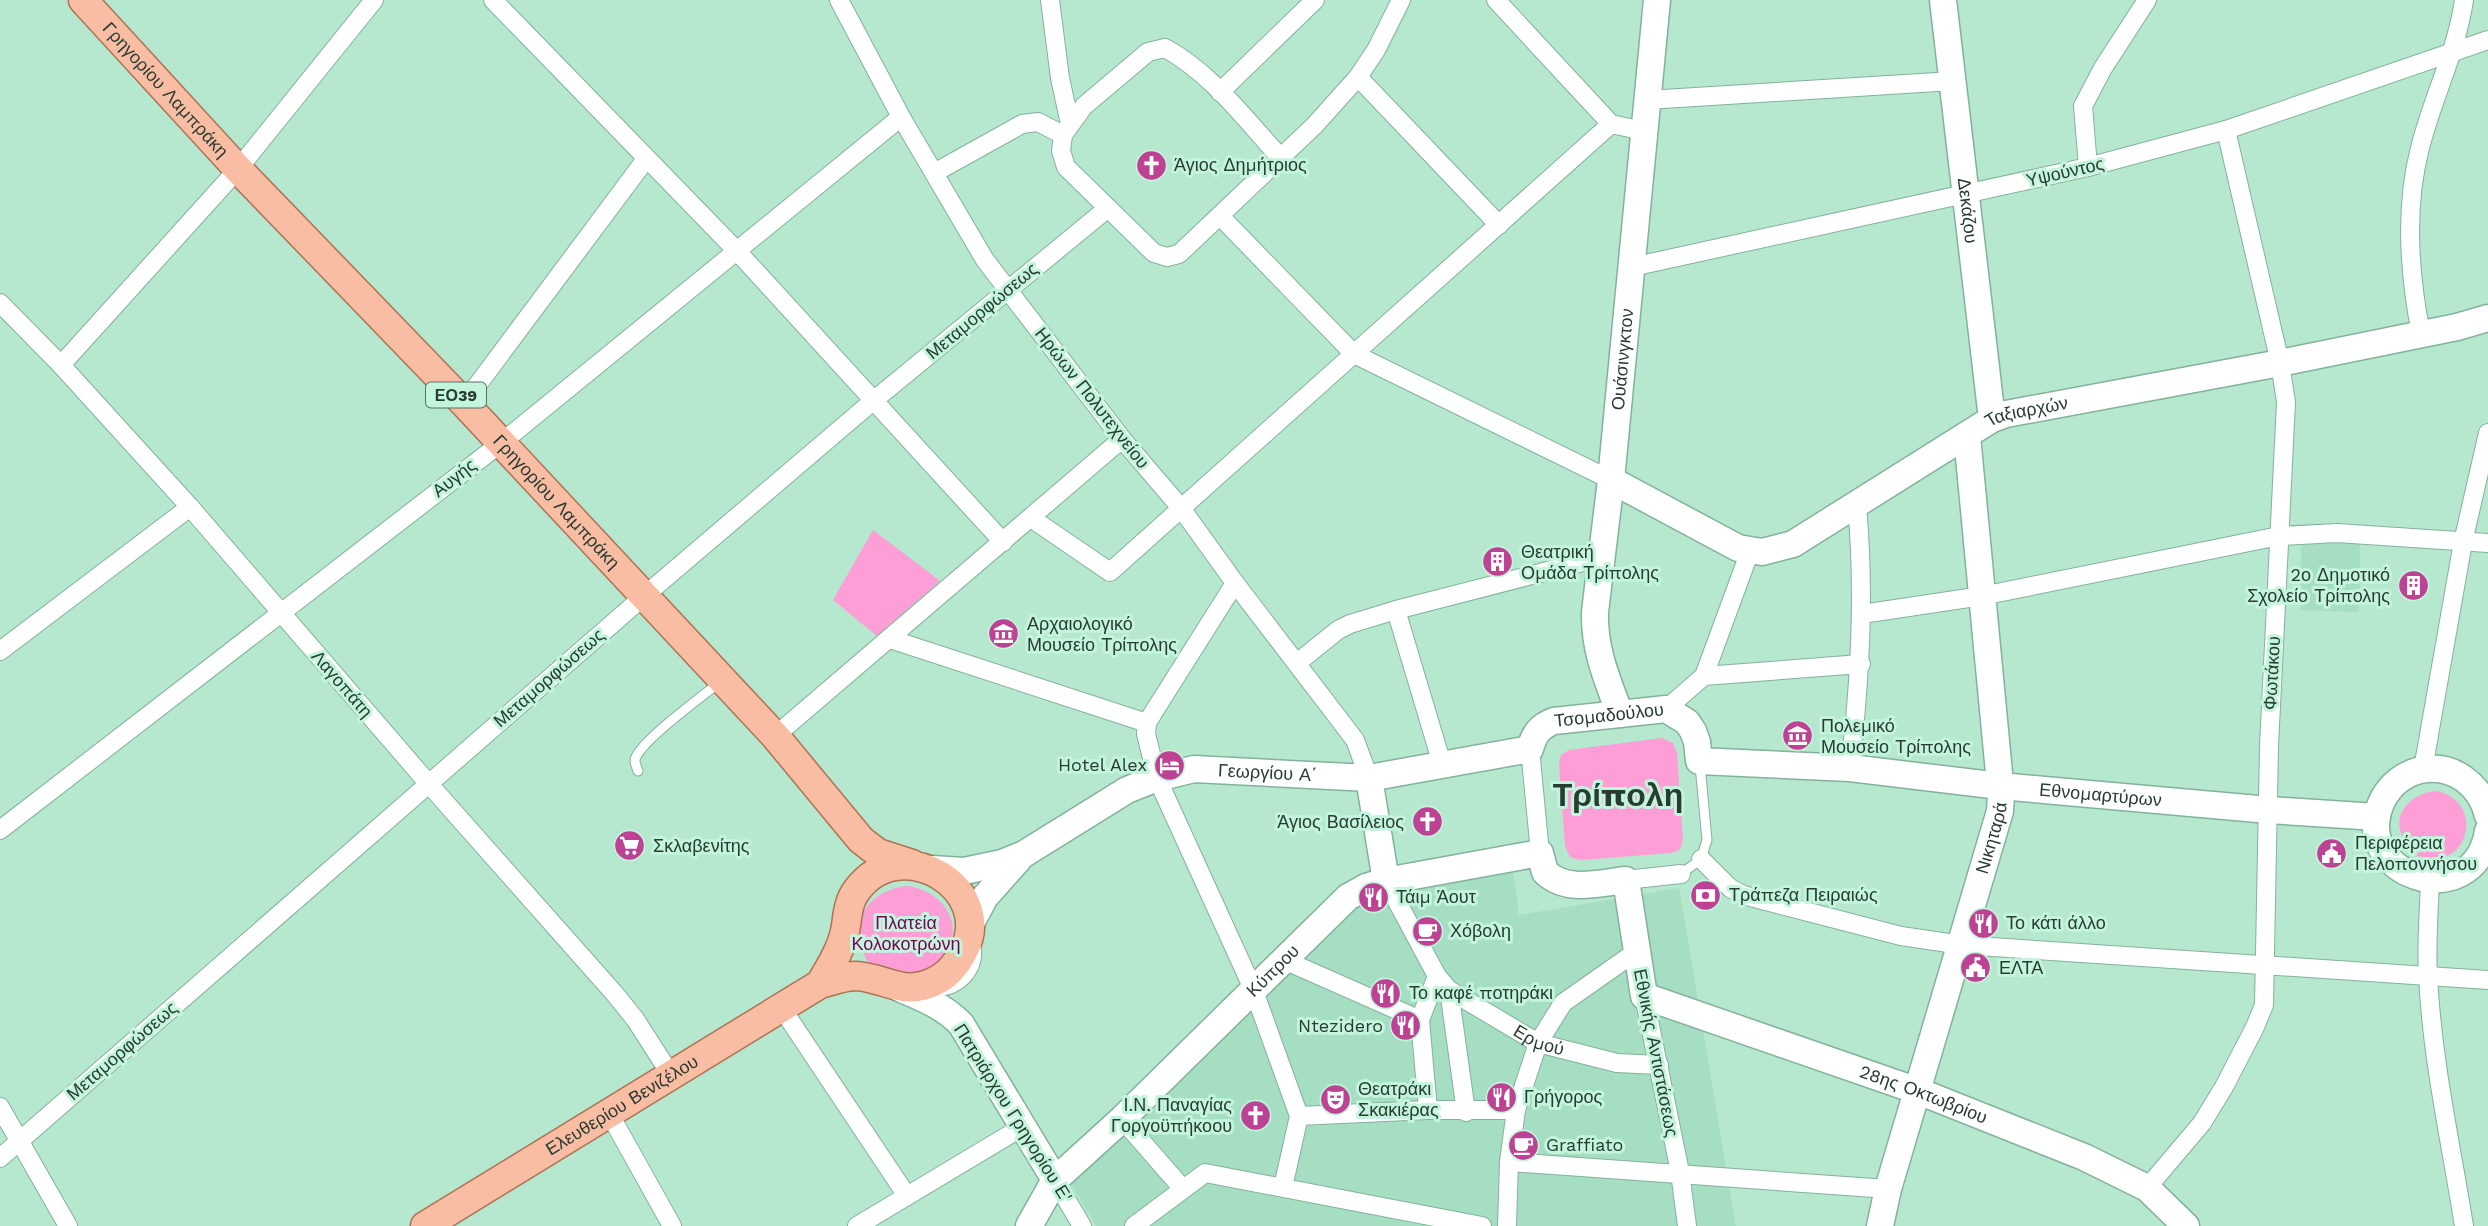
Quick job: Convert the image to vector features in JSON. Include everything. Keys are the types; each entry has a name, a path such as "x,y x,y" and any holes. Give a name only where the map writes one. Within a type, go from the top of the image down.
{"main road":[{"name":"Γρηγορίου Λαμπράκη","path":"83,0 238,169 464,403 775,736 860,840 878,853 922,867"},
{"name":"Ουάσινγκτον","path":"1620,714 1598,654 1594,633 1657,0"},
{"name":"Δεκάζου","path":"1943,0 1992,419"},
{"name":"Ταξιαρχών","path":"1611,480 1730,544 1750,551 1774,550 1793,544 1992,419 2006,414 2280,363 2488,318"},
{"name":"Νικηταρά","path":"1880,1226 1888,1189 2000,811 2000,786 1967,436"},
{"name":"Τσομαδούλου","path":"1530,749 1537,732 1554,721 1666,709 1687,722 1693,731 1698,742 1699,761"},
{"name":"Γεωργίου Α΄","path":"922,867 977,870 1024,854 1127,790 1157,778 1194,769 1368,778 1530,749"},
{"name":"Εθνομαρτύρων","path":"1699,761 1850,768 2000,786 2378,817"},
{"path":"2488,816 2480,794 2464,778 2443,769 2423,769 2395,783 2383,800 2378,817 2380,842 2392,862 2411,876 2430,880 2448,878 2468,868 2482,851 2488,831"},
{"path":"1368,778 1386,881"},
{"name":"Γρηγορίου Λαμπράκη","path":"849,828 858,864 856,891"},
{"path":"1540,852 1545,872 1561,883 1571,886 1626,880"},
{"name":"Κύπρου","path":"1029,1226 1055,1180 1122,1119 1348,897 1366,887 1386,881 1540,852"},
{"name":"Γεωργίου Α΄","path":"969,929 994,884 1024,854"},
{"path":"891,866 922,867 947,879 959,892 967,907 969,929 966,946 956,965 940,979 900,986 858,976 820,984 839,950 845,931 847,910 856,891 871,876 891,866"},
{"name":"Εθνικής Αντιστάσεως","path":"1626,880 1644,996"},
{"path":"845,931 850,951 862,969 900,986"},
{"name":"Ελευθερίου Βενιζέλου","path":"425,1226 820,984"},
{"name":"Πατριάρχου Γρηγορίου Ε'","path":"900,986 947,1010 961,1024 1055,1180"},
{"name":"28ης Οκτωβρίου","path":"1644,996 1917,1091 2084,1157 2147,1188 2186,1226"}],"street":[{"path":"61,366 238,169 374,0"},
{"path":"493,0 736,250 1003,542"},
{"name":"Ηρώων Πολυτεχνείου","path":"839,0 901,117 985,260 1122,439 1181,508 1355,740 1364,759 1368,778"},
{"path":"1050,0 1066,130 1061,151 1066,167 1154,253 1167,257 1179,254 1220,216 1314,125 1358,77 1376,50 1401,0"},
{"path":"1220,92 1315,0"},
{"path":"1496,0 1611,124 1644,131"},
{"path":"2421,334 2411,271 2414,179 2428,119 2453,52 2464,0"},
{"path":"2088,167 2083,106 2138,5"},
{"name":"Υψούντος","path":"1632,267 2088,167 2226,130 2488,40"},
{"path":"1066,130 1084,106 1148,52 1165,48 1182,57 1207,77 1280,157"},
{"path":"1358,77 1499,225"},
{"path":"1647,100 1953,81"},
{"name":"Αυγής","path":"0,830 501,443 901,117"},
{"path":"934,173 1022,124 1038,122 1066,130"},
{"path":"1031,518 1110,572 1611,124"},
{"name":"Φωτάκου","path":"2147,1188 2202,1123 2231,1075 2262,1013 2269,746 2286,402 2280,363 2226,130"},
{"path":"464,403 646,159"},
{"name":"Μεταμορφώσεως","path":"0,1158 643,597 873,401 1108,208"},
{"path":"1220,216 1353,354 1611,480"},
{"name":"Λαγοπάτη","path":"0,303 191,507 280,613 614,993 635,1019 671,1075"},
{"path":"2423,769 2463,542 2488,433"},
{"path":"775,736 1122,439"},
{"path":"1850,768 1861,664 1861,551 1857,506"},
{"path":"0,650 191,507"},
{"path":"1862,614 1982,596 2279,537 2337,533 2488,543"},
{"path":"1666,709 1704,676 1750,551"},
{"path":"1297,663 1338,630 1396,610 1602,557"},
{"path":"1235,583 1147,723 1147,743 1157,778 1254,991 1299,1116 1283,1187"},
{"path":"1396,610 1442,764"},
{"path":"890,639 1147,723"},
{"path":"1704,676 1861,664"},
{"path":"1530,749 1540,852"},
{"path":"1701,859 1730,888 1743,895 1901,936 1962,945 2488,980"},
{"path":"1626,880 1681,874"},
{"path":"2430,880 2428,978 2434,1040 2464,1226"},
{"name":"Ερμού","path":"1386,881 1437,976 1449,990 1538,1043 1617,1063 1659,1065"},
{"path":"1507,1226 1509,1162 1516,1110 1538,1043 1563,1003 1637,951"},
{"path":"1284,960 1420,1020"},
{"path":"1428,1110 1420,1020 1437,976"},
{"path":"1449,990 1466,1111"},
{"name":"Εθνικής Αντιστάσεως","path":"1644,996 1680,1172 1687,1226"},
{"path":"781,1007 906,1196"},
{"path":"0,1107 68,1226"},
{"path":"1299,1116 1428,1110 1516,1110"},
{"path":"609,1113 672,1226"},
{"path":"1122,1119 1183,1189"},
{"path":"857,1226 1024,1126"},
{"path":"1509,1162 1680,1172 1888,1189"},
{"path":"1134,1226 1205,1172 1482,1226"},
{"name":"Πατριάρχου Γρηγορίου Ε'","path":"1055,1180 1082,1226"}],"lane":[{"path":"638,771 636,756 643,748 722,680"},
{"name":"Τσομαδούλου","path":"1699,761 1707,840 1701,859"},
{"path":"1681,874 1701,859"}],"shaded area":[{"path":"2301,542 2360,542 2359,612 2301,610"},
{"path":"1512,864 1519,915 1679,888 1736,1226 1096,1226 1069,1180 1358,895"}],"green space":[{"path":"873,530 940,581 877,636 833,600"},
{"path":"1662,738 1673,743 1677,753 1683,840 1680,849 1672,853 1579,860 1570,857 1565,846 1559,764 1561,755 1569,750"},
{"path":"2437,791 2453,798 2462,809 2466,822 2465,835 2459,847 2448,856 2434,859 2416,855 2431,844 2426,836 2409,844 2402,835 2400,817 2409,802"},
{"name":"Πλατεία Κολοκοτρώνη","path":"906,886 918,888 938,899 950,916 953,927 952,938 943,961 934,969 912,980 871,966 859,939 862,915 869,904 878,896"}],"place":[{"name":"Άγιος Δημήτριος","path":"1151,165"},
{"name":"Θεατρική Ομάδα Τρίπολης","path":"1498,562"},
{"name":"2ο Δημοτικό Σχολείο Τρίπολης","path":"2413,585"},
{"name":"Αρχαιολογικό Μουσείο Τρίπολης","path":"1004,634"},
{"name":"Πολεμικό Μουσείο Τρίπολης","path":"1798,736"},
{"name":"Hotel Alex","path":"1170,765"},
{"name":"Άγιος Βασίλειος","path":"1427,822"},
{"name":"Σκλαβενίτης","path":"630,846"},
{"name":"Περιφέρεια Πελοποννήσου","path":"2332,853"},
{"name":"Τράπεζα Πειραιώς","path":"1706,895"},
{"name":"Τάιμ Άουτ","path":"1373,897"},
{"name":"Το κάτι άλλο","path":"1983,923"},
{"name":"Χόβολη","path":"1427,931"},
{"name":"ΕΛΤΑ","path":"1976,968"},
{"name":"Το καφέ ποτηράκι","path":"1386,993"},
{"name":"Ntezidero","path":"1406,1026"},
{"name":"Γρήγορος","path":"1501,1097"},
{"name":"Θεατράκι Σκακιέρας","path":"1335,1099"},
{"name":"Ι.Ν. Παναγίας Γοργοϋπήκοου","path":"1255,1115"},
{"name":"Graffiato","path":"1523,1145"}],"district":[{"name":"Τρίπολη","path":"1618,795"}]}
